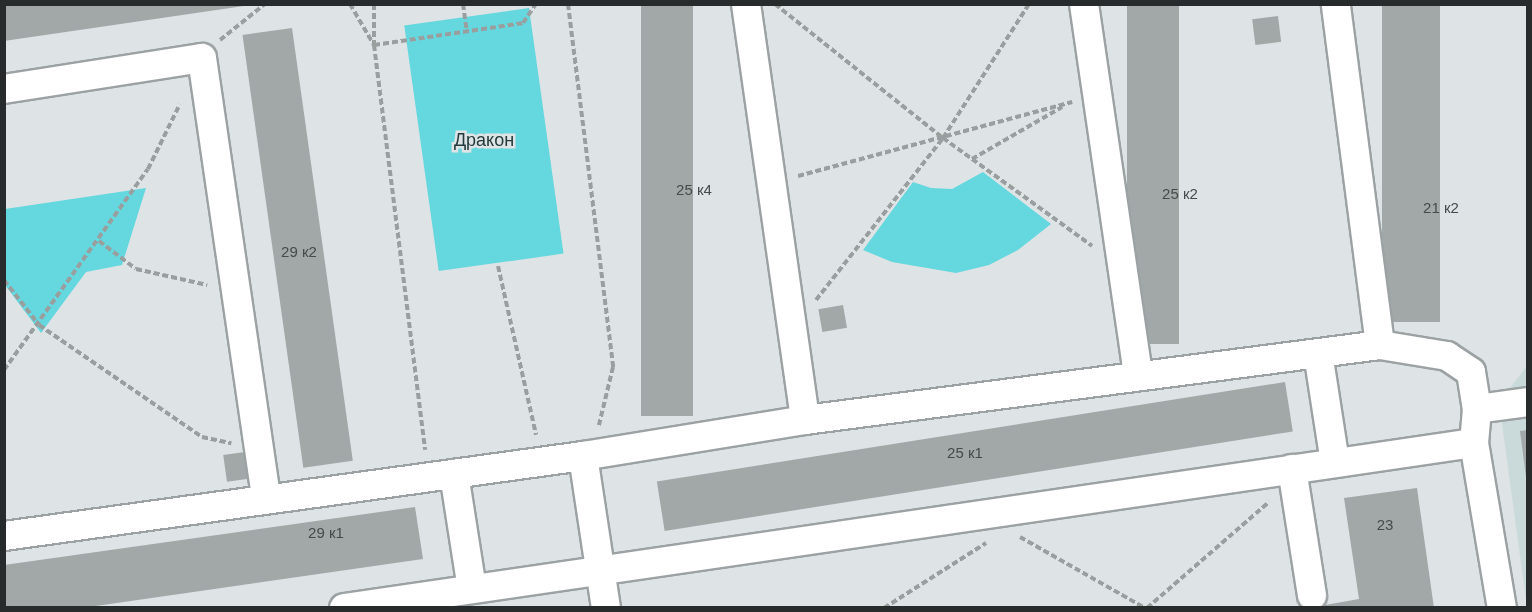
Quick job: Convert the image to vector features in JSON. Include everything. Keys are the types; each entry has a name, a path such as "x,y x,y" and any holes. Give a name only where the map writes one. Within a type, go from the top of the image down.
{"lane":[{"path":"746,4 805,420"},
{"path":"1084,4 1138,375"},
{"path":"1336,4 1380,345"},
{"path":"4,88 202,58 266,498"},
{"path":"4,536 266,498 542,462 805,420 1380,345 1447,357 1471,372 1477,409 1474,443 1502,608"},
{"path":"1318,353 1335,464"},
{"path":"1477,409 1527,402"},
{"path":"344,608 419,602 472,589 994,519 1293,475 1335,464 1474,443"},
{"path":"588,455 606,608"},
{"path":"441,475 472,589"},
{"path":"1293,475 1312,595"}],"path":[{"path":"202,58 239,22 265,4"},
{"path":"350,4 374,45"},
{"path":"374,4 374,45 441,475"},
{"path":"463,4 467,32"},
{"path":"374,45 523,23 536,4"},
{"path":"568,4 613,367 588,455"},
{"path":"776,4 943,138 1093,247"},
{"path":"792,332 943,138 1029,4"},
{"path":"771,184 1097,95"},
{"path":"4,370 39,325 148,169 182,99"},
{"path":"972,159 1067,104"},
{"path":"99,241 136,269 235,291"},
{"path":"498,266 542,462"},
{"path":"4,280 39,325 202,437 258,450"},
{"path":"884,608 985,546 994,519 1146,608 1293,475"}],"shaded area":[{"path":"1527,366 1527,607 1499,402"}],"green space":[{"name":"Дракон","path":"529,8 564,254 439,271 404,26"},
{"path":"983,172 1051,224 1018,250 989,265 956,273 892,262 863,250 913,182 931,188 952,189"},
{"path":"146,188 122,265 86,272 41,333 5,285 5,209"}],"building":[{"path":"4,4 244,4 244,6 4,41"},
{"path":"641,4 693,4 693,416 641,416"},
{"path":"1127,4 1179,4 1179,344 1127,344"},
{"path":"1382,4 1440,4 1440,322 1382,322"},
{"path":"1278,16 1281,42 1255,45 1252,19"},
{"path":"292,28 353,461 303,468 242,35"},
{"path":"843,305 847,328 822,332 818,309"},
{"path":"1285,382 1293,431 665,531 657,481"},
{"path":"1528,430 1528,477 1526,477 1520,431"},
{"path":"245,452 249,479 227,482 223,455"},
{"path":"1417,488 1434,608 1308,608 1359,599 1344,498"},
{"path":"415,507 423,559 82,608 4,608 4,565"}]}
